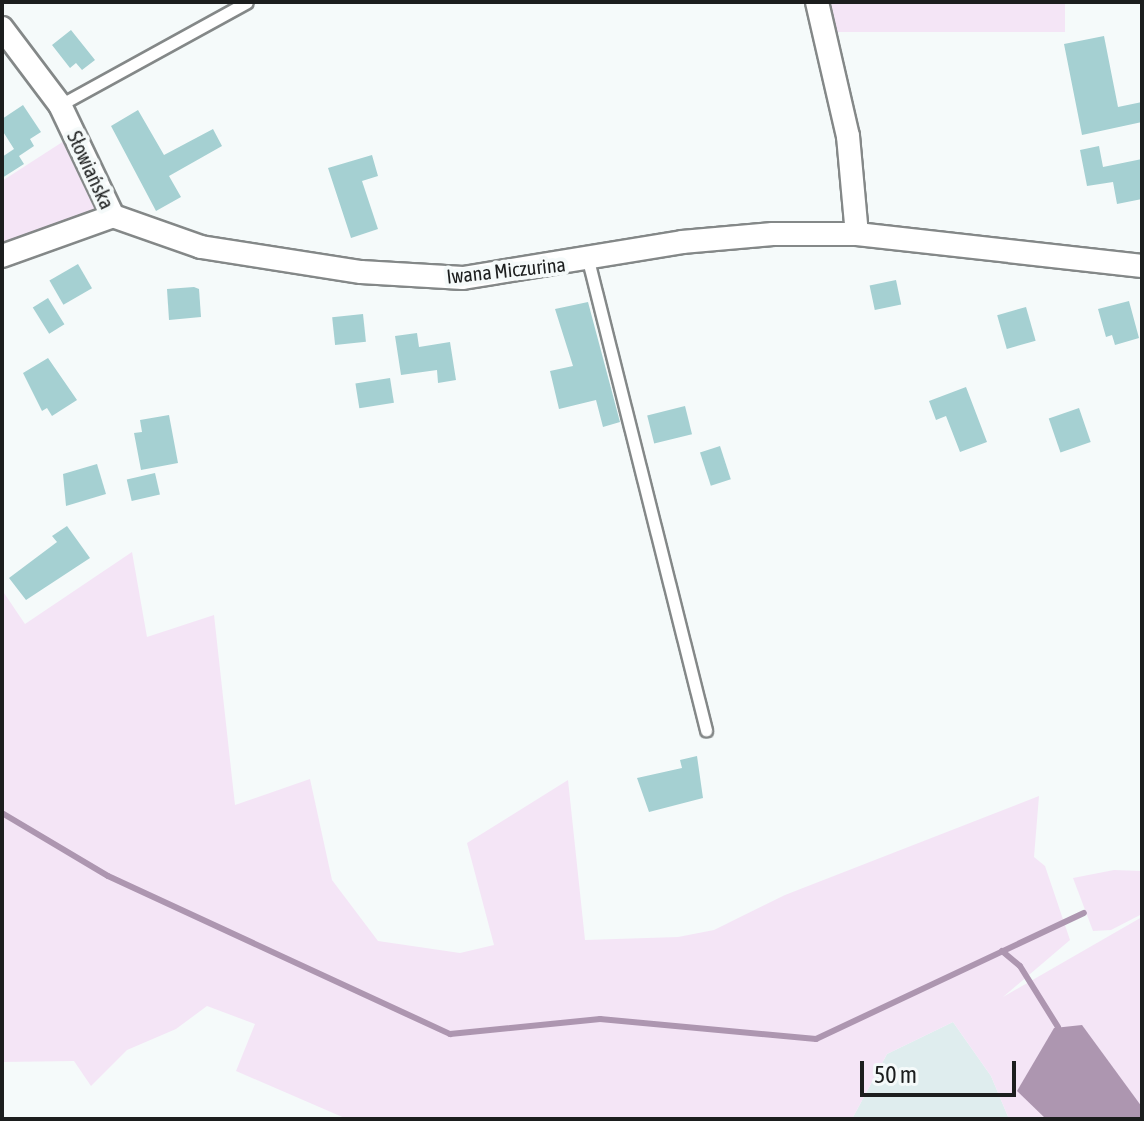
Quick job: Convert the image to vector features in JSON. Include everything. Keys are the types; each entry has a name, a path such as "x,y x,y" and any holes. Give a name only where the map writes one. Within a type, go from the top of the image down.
{"street":[{"path":"817,2 848,136 857,234"},
{"name":"Słowiańska","path":"2,28 60,105 113,216 2,256"},
{"name":"Iwana Miczurina","path":"113,216 201,247 361,272 463,278 588,260 682,242 773,234 857,234 1142,266"}],"lane":[{"path":"60,105 247,2"},
{"path":"588,260 706,730"}],"shaded area":[{"path":"830,2 1065,2 1065,32 830,32"},
{"path":"67,139 102,211 2,247 2,181"},
{"path":"132,552 147,637 214,615 235,805 310,779 332,880 378,941 460,953 494,945 467,843 568,780 585,940 678,937 714,930 785,895 1039,796 1034,857 1045,866 1070,940 1003,997 1142,917 1142,1119 1009,1119 991,1076 953,1022 887,1054 852,1119 347,1119 236,1071 255,1024 207,1006 176,1029 127,1050 91,1086 74,1061 2,1062 2,590 25,624"},
{"path":"1114,870 1142,871 1142,914 1111,930 1093,931 1073,878"},
{"path":"953,1022 991,1076 1009,1119 852,1119 887,1054"},
{"path":"1082,1025 1142,1107 1142,1119 1046,1119 1017,1091 1054,1028"}],"building":[{"path":"71,30 95,60 82,70 76,63 70,68 52,45"},
{"path":"1104,36 1118,107 1142,102 1142,122 1082,135 1064,44"},
{"path":"23,105 41,132 30,139 34,146 19,156 24,164 2,178 2,157 14,149 2,130 2,119"},
{"path":"138,110 164,155 213,129 222,146 169,176 181,197 156,211 111,126"},
{"path":"1099,146 1103,167 1142,159 1142,199 1117,204 1113,182 1087,186 1080,150"},
{"path":"372,155 378,176 362,181 378,229 351,238 328,168"},
{"path":"78,264 92,288 63,305 49,280"},
{"path":"896,280 901,304 875,310 870,286"},
{"path":"167,289 199,289 201,317 169,320"},
{"path":"48,298 64,324 49,334 33,308"},
{"path":"1129,301 1139,338 1115,345 1112,335 1106,337 1098,309"},
{"path":"588,302 620,422 603,427 596,400 559,409 550,371 573,366 555,309"},
{"path":"1026,307 1036,341 1007,349 997,315"},
{"path":"363,314 366,342 335,345 332,317"},
{"path":"417,333 419,347 450,342 456,380 438,383 437,370 401,375 395,336"},
{"path":"48,358 77,400 52,416 47,408 42,411 23,373"},
{"path":"390,378 394,403 359,408 355,383"},
{"path":"966,387 987,442 960,452 946,416 936,420 929,401"},
{"path":"685,406 692,434 654,444 647,415"},
{"path":"1079,408 1091,442 1060,452 1049,418"},
{"path":"169,415 178,463 141,470 134,433 142,432 140,420"},
{"path":"720,446 731,479 711,486 700,452"},
{"path":"97,464 106,494 66,506 63,474"},
{"path":"155,473 160,494 132,501 127,480"},
{"path":"67,526 90,558 26,600 9,578 57,542 52,536"},
{"path":"697,756 703,798 649,812 637,778 682,768 680,760"}],"waterway":[{"path":"2,813 108,876 450,1034 600,1019 816,1039 1084,913"},
{"path":"1002,951 1020,966 1058,1027"}]}
